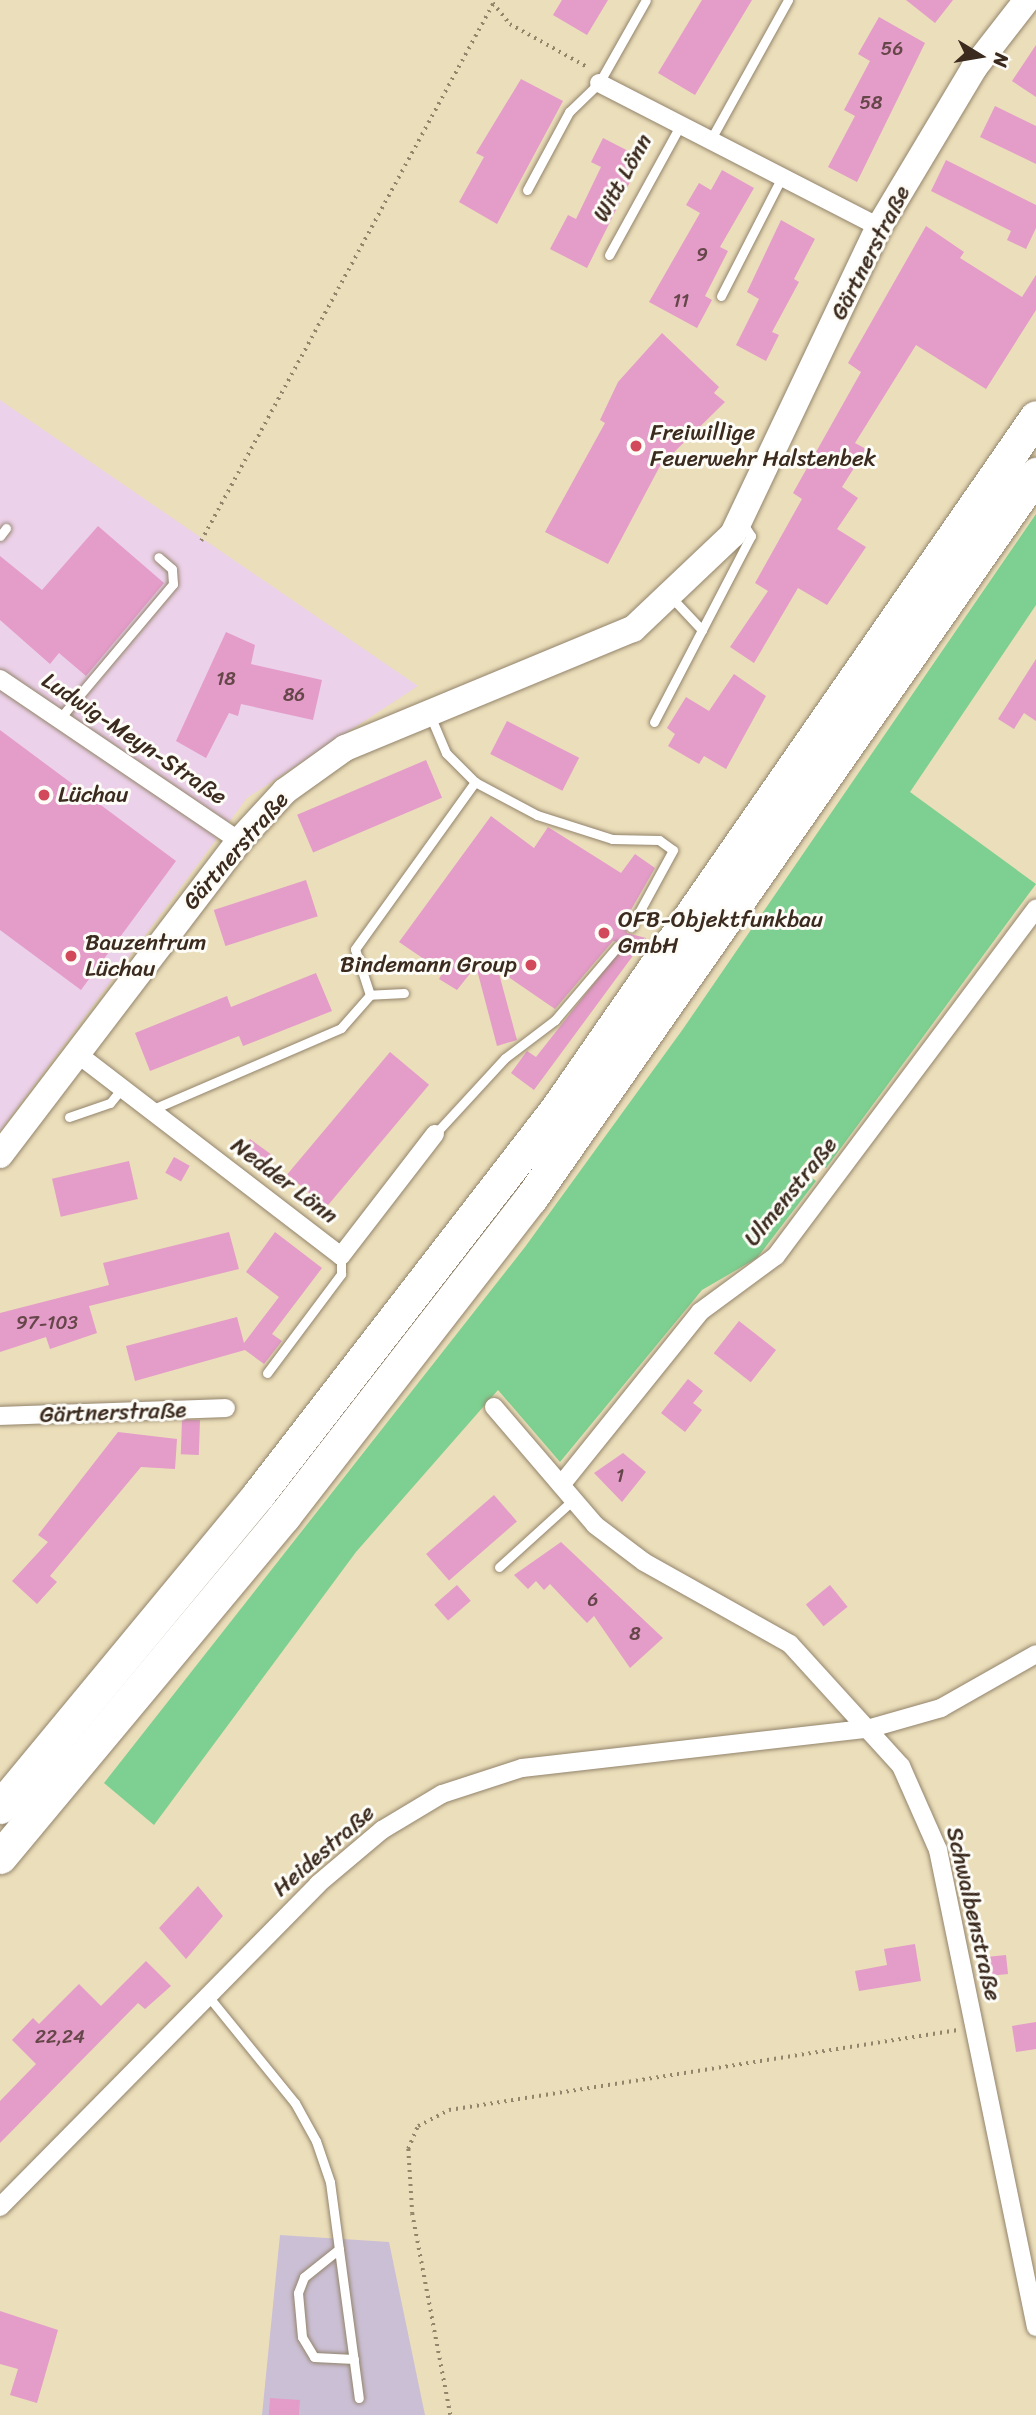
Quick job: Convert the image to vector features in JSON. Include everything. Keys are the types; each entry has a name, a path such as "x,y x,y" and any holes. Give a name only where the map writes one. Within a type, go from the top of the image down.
{"highway":[{"path":"0,1807 258,1496 555,1111 1036,417"},
{"path":"0,1857 284,1516 531,1198 1036,474"}],"street":[{"name":"Gärtnerstraße","path":"0,1155 75,1052 239,841 285,791 345,748 606,643 671,598 741,521 879,227 974,68 1027,0"},
{"name":"Witt Lönn","path":"600,80 879,227"},
{"name":"Ludwig-Meyn-Straße","path":"0,679 61,717 239,841"},
{"name":"Ulmenstraße","path":"561,1485 700,1312 776,1256 1036,908"},
{"name":"Nedder Lönn","path":"75,1052 341,1256 435,1134"},
{"name":"Schwalbenstraße","path":"494,1407 573,1500 620,1547 790,1644 871,1728 901,1766 937,1850 1036,2327"},
{"name":"Gärtnerstraße","path":"0,1416 226,1408"},
{"name":"Heidestraße","path":"0,2207 205,1993 382,1830 442,1794 522,1768 871,1728 941,1708 1036,1654"}],"lane":[{"path":"527,190 569,112 600,80 646,0"},
{"path":"711,139 788,0"},
{"name":"Witt Lönn","path":"609,255 681,124"},
{"path":"721,296 782,177"},
{"name":"Gärtnerstraße","path":"654,722 751,536 741,521"},
{"path":"61,717 173,584 172,569 158,557"},
{"path":"671,598 702,630"},
{"path":"429,712 446,753 475,782 537,815 612,839 659,840 673,850 631,927"},
{"path":"370,995 355,949 475,782"},
{"path":"435,1134 505,1058 555,1020 618,946"},
{"path":"151,1110 341,1028 370,995 404,993"},
{"path":"69,1116 110,1103 122,1088"},
{"path":"267,1373 341,1273 341,1256"},
{"path":"499,1567 573,1500"},
{"path":"205,1993 295,2103 317,2141 339,2249 359,2398"},
{"path":"339,2249 304,2277 298,2293 302,2337 314,2357 354,2359"}],"path":[{"path":"201,541 494,1 510,24 600,80"},
{"path":"450,2415 412,2214 408,2149 418,2126 449,2110 973,2027"}],"shaded area":[{"path":"0,400 418,686 247,798 0,1131"},
{"path":"280,2235 389,2242 425,2415 262,2415"}],"green space":[{"path":"1036,514 1036,605 910,792 1036,884 826,1168 809,1158 800,1169 816,1181 757,1258 702,1290 560,1462 498,1390 356,1552 154,1825 104,1783 525,1247 683,1029"}],"building":[{"path":"562,0 608,0 587,35 553,15"},
{"path":"702,0 752,0 695,95 658,73"},
{"path":"906,0 953,0 935,23"},
{"path":"879,17 925,43 857,182 828,167 855,116 844,110 870,61 858,54"},
{"path":"1036,45 1036,97 1012,81"},
{"path":"521,79 563,101 497,224 459,202 484,157 476,153"},
{"path":"995,106 1036,126 1036,164 980,137"},
{"path":"603,138 642,158 587,268 550,249 568,215 576,219 601,167 591,162"},
{"path":"946,160 1036,205 1036,228 1026,249 1007,240 1011,231 931,191"},
{"path":"722,170 754,188 720,247 728,251 705,296 712,300 697,328 649,302 700,213 686,205 699,183 711,190"},
{"path":"781,220 815,239 794,279 799,282 772,332 779,335 766,361 736,345 759,299 747,292"},
{"path":"926,226 964,252 960,258 1022,297 1036,275 1036,310 986,389 916,345 855,443 866,449 842,487 858,498 837,529 866,547 827,605 798,588 754,663 730,647 768,591 755,583 802,499 793,493 861,372 848,363"},
{"name":"Freiwillige Feuerwehr Halstenbek","path":"662,333 719,387 714,393 725,402 660,466 608,564 545,532 605,423 600,420 618,382"},
{"path":"98,526 164,583 86,676 59,653 50,664 0,620 0,556 42,590"},
{"path":"226,632 255,645 251,664 322,680 313,720 241,704 238,716 229,713 206,758 176,741"},
{"path":"1036,659 1036,721 1024,713 1014,729 998,719"},
{"path":"734,674 766,696 726,769 704,756 699,764 668,746 675,734 667,728 686,697 709,711"},
{"path":"507,721 579,758 562,791 490,754"},
{"name":"Lüchau","path":"0,730 176,861 81,990 0,930"},
{"path":"426,760 442,798 313,852 297,815"},
{"path":"491,816 534,848 548,827 621,873 635,854 655,868 624,922 627,933 646,938 534,1090 511,1073 527,1051 536,1057 625,944 613,941 555,1009 498,970 517,1040 497,1046 476,966 457,990 439,979 443,972 399,942"},
{"path":"306,880 318,916 225,946 214,910"},
{"path":"316,973 332,1011 243,1046 239,1036 150,1071 135,1033 227,996 231,1007"},
{"path":"390,1052 429,1085 326,1207 287,1175"},
{"path":"250,1139 271,1154 260,1169 239,1154"},
{"path":"174,1157 190,1166 181,1181 165,1173"},
{"path":"129,1161 138,1199 61,1217 52,1179"},
{"path":"229,1232 239,1269 89,1306 97,1333 50,1349 46,1337 0,1352 0,1313 109,1285 103,1263"},
{"path":"275,1232 322,1268 272,1334 282,1341 264,1364 245,1350 135,1381 126,1346 237,1317 244,1343 279,1297 246,1272"},
{"path":"739,1321 776,1350 751,1382 714,1353"},
{"path":"688,1379 703,1391 693,1403 702,1410 685,1432 661,1413"},
{"path":"182,1419 200,1420 199,1455 181,1454"},
{"path":"118,1432 177,1439 175,1469 141,1467 50,1576 57,1582 37,1604 12,1581 48,1542 38,1535"},
{"path":"623,1453 646,1472 622,1502 594,1473"},
{"path":"494,1495 517,1521 449,1580 426,1554"},
{"path":"561,1542 663,1638 630,1668 594,1616 587,1623 550,1584 544,1590 536,1581 528,1589 514,1575"},
{"path":"457,1585 471,1601 448,1621 434,1605"},
{"path":"830,1585 848,1607 824,1626 806,1605"},
{"path":"198,1886 223,1916 186,1959 159,1928"},
{"path":"915,1944 921,1981 859,1991 855,1971 887,1965 884,1949"},
{"path":"1006,1955 1008,1974 986,1976 984,1957"},
{"path":"146,1961 171,1986 145,2009 138,2003 0,2143 0,2101 36,2064 12,2040 33,2018 39,2024 79,1984 101,2006"},
{"path":"1036,2022 1036,2049 1016,2052 1012,2026"},
{"path":"0,2311 58,2330 37,2403 10,2395 18,2369 0,2364"},
{"path":"270,2398 300,2400 299,2415 269,2415"}],"place":[{"name":"Freiwillige Feuerwehr Halstenbek","path":"636,446"},
{"name":"Lüchau","path":"44,795"},
{"name":"OFB-Objektfunkbau GmbH","path":"604,933"},
{"name":"Bauzentrum Lüchau","path":"71,956"},
{"name":"Bindemann Group","path":"531,965"}]}
